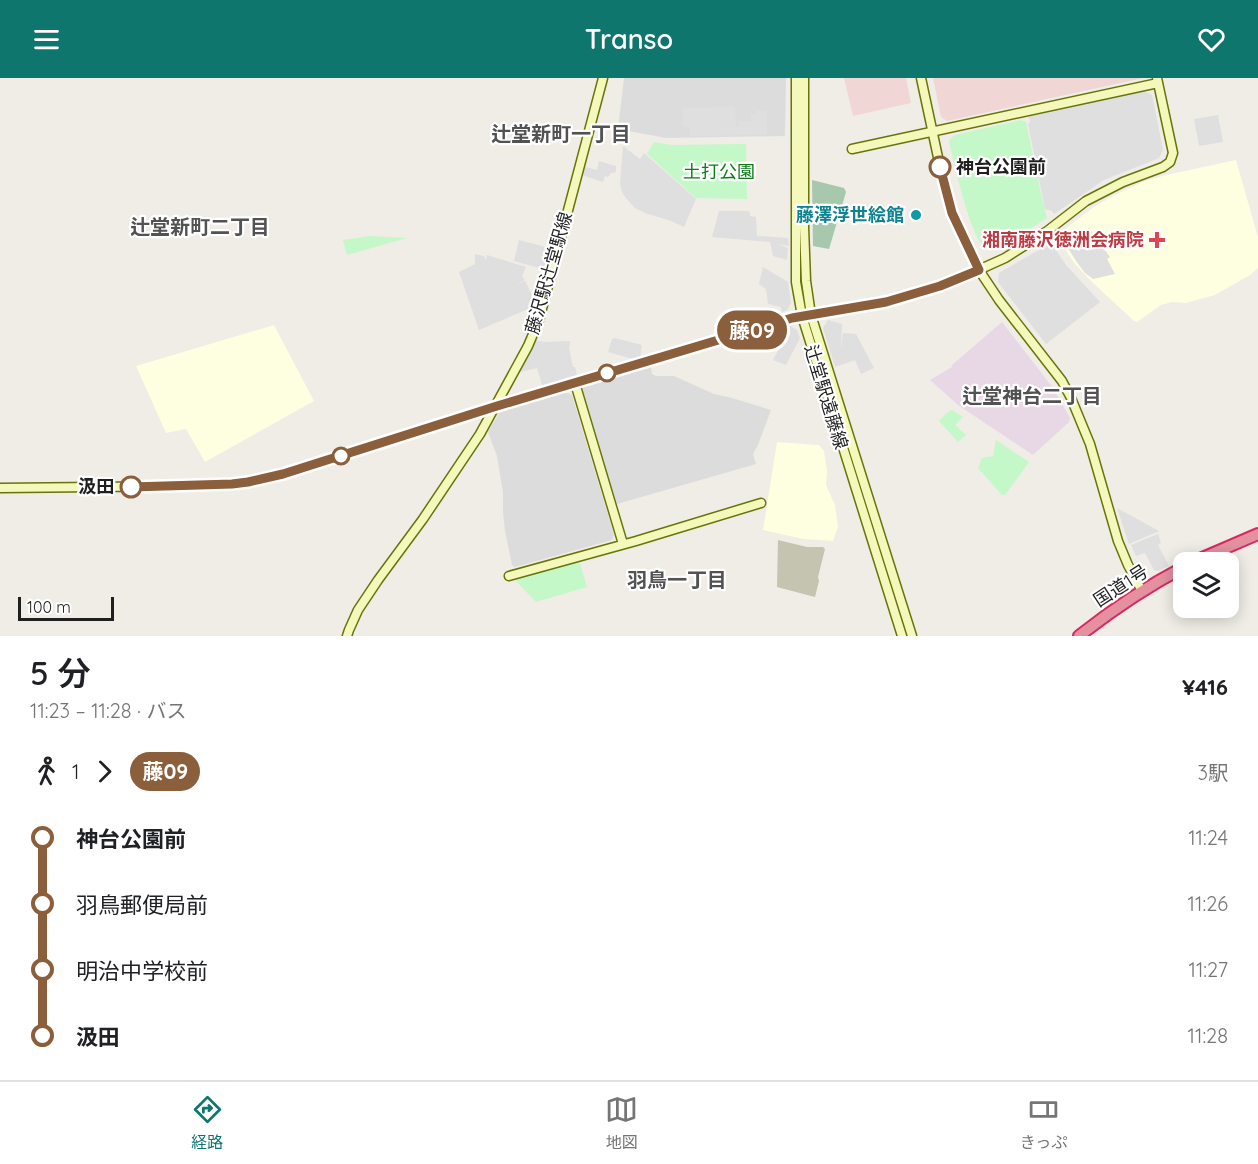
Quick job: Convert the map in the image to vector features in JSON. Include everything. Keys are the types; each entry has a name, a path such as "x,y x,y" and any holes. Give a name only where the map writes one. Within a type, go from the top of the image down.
{"highway":[{"path":"1215,552 1258,534"},
{"name":"国道1号","path":"1079,636 1102,618 1173,573"}],"street":[{"name":"藤沢駅辻堂駅線","path":"347,636 358,610 480,434 528,346 539,320 603,78"},
{"name":"辻堂駅遠藤線","path":"796,78 796,282 902,636"},
{"name":"辻堂駅遠藤線","path":"804,78 806,315 912,636"},
{"path":"921,78 952,213 979,270 999,300 1062,381 1071,398 1090,444 1118,541 1143,591"},
{"path":"0,488 193,486 248,482 303,468 497,406 792,318 894,300 935,288 1005,258 1046,232 1086,201 1123,182 1163,167 1170,162 1173,153 1157,81 852,149"},
{"path":"575,383 623,544"},
{"path":"509,576 761,503"}],"shaded area":[{"path":"624,78 786,78 785,136 666,138 618,129"},
{"path":"844,78 906,78 911,103 853,116"},
{"path":"933,78 1143,78 947,121 941,117"},
{"path":"1143,91 1152,95 1163,150 1159,158 1104,180 1054,214 1045,209 1028,124 1029,116"},
{"path":"735,107 736,126 739,125 739,121 751,121 751,114 756,114 756,111 767,110 767,135 690,136 690,127 683,127 683,108"},
{"path":"1218,115 1223,142 1199,146 1194,119"},
{"path":"623,146 640,159 644,153 696,199 684,227 635,208 626,198 620,184"},
{"name":"湘南藤沢徳洲会病院","path":"1236,160 1258,237 1258,268 1215,295 1186,303 1172,302 1161,305 1137,322 1134,321 1092,282 1054,237 1094,207 1145,181"},
{"path":"599,161 616,166 616,172 611,173 608,177 605,176 603,182 579,174 582,166 597,170"},
{"path":"812,180 844,188 846,192 829,249 813,246"},
{"path":"719,211 749,211 750,216 756,217 757,236 788,238 789,246 777,244 788,248 787,260 773,256 770,242 712,237"},
{"path":"1089,228 1110,257 1107,259 1115,274 1093,279 1085,273 1066,245"},
{"path":"519,240 553,249 549,266 544,265 543,269 514,261"},
{"path":"1051,243 1066,265 1100,302 1046,344 998,282 999,273"},
{"path":"475,254 484,256 486,261 487,255 526,267 522,276 525,280 515,285 525,281 535,306 479,330 459,272 475,264"},
{"path":"763,267 788,282 791,303 787,310 782,312 781,307 768,304 766,289 759,284"},
{"path":"828,320 842,324 841,350 843,333 856,334 874,368 861,374 855,360 835,367 823,328"},
{"path":"1002,322 1053,388 1070,418 1069,422 1033,455 958,405 930,380 952,367"},
{"path":"274,325 314,401 205,462 186,429 166,433 136,366"},
{"path":"789,325 797,330 800,338 786,365 773,360 779,349 782,327"},
{"path":"612,339 642,345 640,357 633,359 608,352"},
{"path":"533,340 570,341 569,348 577,376 543,388 537,368 516,373"},
{"path":"651,366 652,374 656,376 674,376 714,394 771,410 753,454 756,464 617,504 581,390 584,386"},
{"path":"566,392 572,395 614,535 612,540 515,567 512,565 505,531 503,493 497,456 488,432 500,411"},
{"path":"777,442 819,445 824,451 827,471 826,485 835,505 838,527 833,541 803,539 763,530"},
{"path":"1117,508 1159,531 1129,544"},
{"path":"1158,534 1161,543 1158,545 1169,566 1158,571 1154,570 1145,553 1136,556 1131,545"},
{"path":"778,540 825,549 815,597 777,587"}],"green space":[{"path":"1021,120 1026,122 1047,218 999,249 987,250 975,232 969,217 949,142 955,135"},
{"name":"土打公園","path":"654,142 671,145 746,144 747,199 696,198 647,154"},
{"path":"370,236 407,238 347,255 343,240"},
{"path":"952,410 963,417 955,425 966,435 958,442 939,421"},
{"path":"996,440 1029,462 1005,495 1002,495 978,468 982,458 993,456"},
{"path":"579,560 587,587 536,602 516,581 517,578"}],"bus line":[{"name":"藤09","path":"131,487 232,484 266,478 792,318 886,302 954,281 979,270 952,213 940,167"}],"place":[{"name":"神台公園前","path":"940,167"},
{"name":"藤澤浮世絵館","path":"916,215"},
{"name":"湘南藤沢徳洲会病院","path":"1157,240"},
{"name":"汲田","path":"131,487"}],"district":[{"name":"辻堂新町一丁目","path":"561,134"},
{"name":"辻堂新町二丁目","path":"200,227"},
{"name":"辻堂神台二丁目","path":"1032,396"},
{"name":"羽鳥一丁目","path":"677,580"}]}
